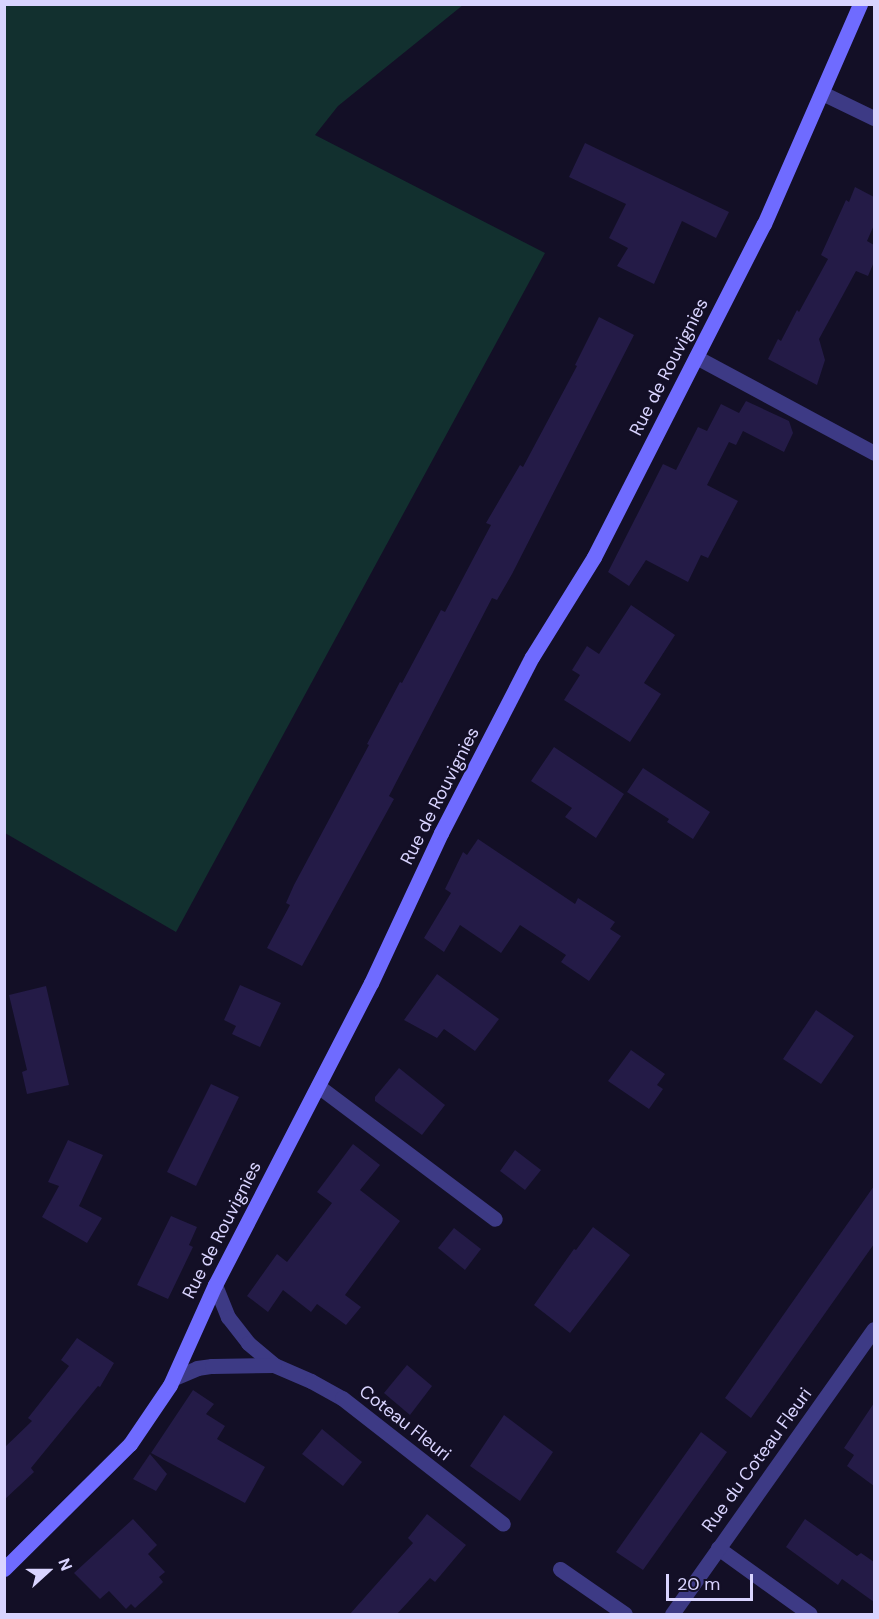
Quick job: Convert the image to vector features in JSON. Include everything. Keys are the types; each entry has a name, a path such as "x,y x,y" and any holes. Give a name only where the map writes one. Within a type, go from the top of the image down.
{"street":[{"name":"Rue de Rouvignies","path":"4,1569 130,1444 174,1378 214,1285 386,954 441,833 526,668 594,557 764,224 860,4"},
{"path":"822,93 874,118"},
{"path":"696,357 874,453"},
{"path":"318,1086 495,1219"},
{"name":"Coteau Fleuri","path":"214,1285 228,1317 248,1343 274,1365 342,1398 503,1524"},
{"name":"Rue du Coteau Fleuri","path":"672,1614 874,1329"},
{"name":"Coteau Fleuri","path":"174,1378 196,1368 274,1365"},
{"path":"718,1548 810,1614"},
{"path":"560,1569 626,1614"}],"green space":[{"path":"5,4 463,5 338,106 315,135 545,253 176,932 5,833"}],"building":[{"path":"585,143 729,212 716,238 682,221 654,284 617,266 628,248 609,238 626,204 569,177"},
{"path":"855,187 874,197 874,225 867,241 874,245 874,262 868,276 856,271 819,339 825,360 817,385 768,359 778,339 781,341 797,310 799,312 828,259 821,255 846,200 849,202"},
{"path":"599,317 634,335 512,574 497,600 492,598 389,796 394,799 302,966 267,948 290,905 286,903 294,885 400,682 402,683 441,610 445,612 491,525 486,523 520,465 523,467 577,366 575,365"},
{"path":"746,401 789,421 793,433 784,452 743,431 736,445 729,442 707,485 738,501 708,558 701,555 688,582 646,560 629,586 608,572 663,464 676,470 698,427 707,431 721,404 739,413"},
{"path":"631,605 675,635 644,683 661,694 630,742 564,700 580,675 572,670 587,646 599,654"},
{"path":"554,747 624,794 596,838 565,817 572,808 531,781"},
{"path":"643,768 710,812 693,839 667,822 669,819 627,792"},
{"path":"478,839 575,904 578,898 615,922 610,929 621,936 589,981 561,962 566,955 520,925 501,953 460,925 444,952 424,938 451,893 445,889 463,852 467,855"},
{"path":"437,974 499,1019 475,1051 444,1029 437,1038 404,1020"},
{"path":"240,985 281,1003 260,1047 232,1034 236,1026 224,1020"},
{"path":"46,986 69,1085 27,1094 22,1072 27,1070 9,995"},
{"path":"816,1010 854,1036 821,1084 783,1059"},
{"path":"631,1050 665,1074 657,1085 663,1089 649,1109 608,1081"},
{"path":"399,1068 445,1105 422,1135 375,1101 375,1097"},
{"path":"211,1084 239,1097 196,1186 167,1172"},
{"path":"68,1140 103,1155 79,1206 102,1218 87,1243 42,1217 59,1186 48,1182"},
{"path":"353,1144 380,1165 360,1190 400,1221 345,1295 361,1307 346,1325 317,1304 311,1312 283,1290 268,1312 247,1296 277,1254 287,1262 332,1203 317,1192"},
{"path":"515,1150 541,1170 525,1190 500,1171"},
{"path":"874,1186 874,1244 751,1418 725,1398"},
{"path":"171,1216 197,1227 189,1245 193,1247 168,1299 137,1285"},
{"path":"593,1227 630,1255 570,1333 534,1305 574,1249 576,1250"},
{"path":"454,1228 481,1249 465,1270 438,1248"},
{"path":"77,1338 114,1363 100,1387 98,1386 31,1468 34,1472 4,1500 4,1448 32,1421 28,1418 69,1366 61,1360"},
{"path":"407,1365 432,1386 410,1415 384,1393"},
{"path":"193,1390 214,1404 206,1414 225,1426 217,1439 265,1467 245,1503 151,1453"},
{"path":"874,1403 874,1486 847,1466 854,1455 844,1448"},
{"path":"504,1415 553,1452 520,1501 470,1466"},
{"path":"322,1429 362,1462 343,1486 302,1454"},
{"path":"701,1432 727,1452 643,1570 616,1552"},
{"path":"150,1454 167,1474 156,1491 133,1479"},
{"path":"427,1514 466,1545 435,1582 430,1578 397,1614 350,1614 413,1543 408,1538"},
{"path":"133,1519 157,1545 148,1554 165,1572 159,1577 163,1582 155,1590 135,1608 131,1604 126,1609 109,1591 100,1599 74,1573"},
{"path":"805,1519 857,1556 861,1553 874,1562 874,1602 842,1579 838,1585 786,1547"}]}
